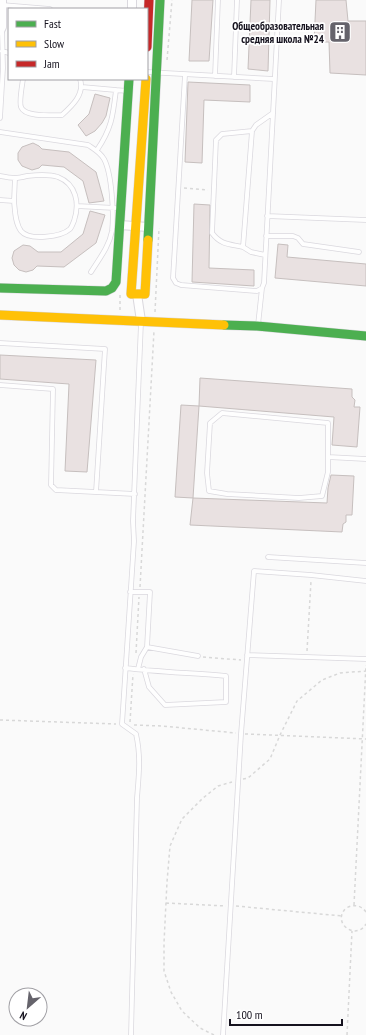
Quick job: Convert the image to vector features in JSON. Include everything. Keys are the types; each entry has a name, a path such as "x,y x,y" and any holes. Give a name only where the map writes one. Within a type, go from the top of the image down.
{"street":[{"path":"148,23 149,0"},
{"path":"146,80 137,226 131,294 145,294 148,226 162,73 160,0"},
{"path":"1,29 2,2"},
{"path":"0,288 106,291 112,288 116,282 120,226 116,208 129,80"},
{"path":"120,226 148,226"},
{"path":"137,294 141,321"},
{"path":"0,316 257,326 366,336"}],"lane":[{"path":"215,76 218,0"},
{"path":"234,77 237,0"},
{"path":"257,326 264,283 279,0"},
{"path":"2,2 43,8"},
{"path":"0,118 2,51 1,29"},
{"path":"2,51 8,53"},
{"path":"148,72 274,79"},
{"path":"185,75 173,278 176,283 181,285 257,291 262,288"},
{"path":"23,80 20,106 24,112 30,114 62,115 74,104 82,87 80,80"},
{"path":"82,87 128,91"},
{"path":"97,150 106,136 113,115 116,90"},
{"path":"243,247 252,131 256,124 273,113"},
{"path":"252,131 222,134 216,140 212,233 222,243 243,247 250,252 265,255"},
{"path":"0,132 88,145 97,150 104,159 116,208 112,232 105,250 91,272"},
{"path":"0,176 14,178 44,175 57,177 69,184 77,198 77,206 71,228 60,235 37,237 25,234 21,231 15,216 14,178"},
{"path":"0,200 14,201"},
{"path":"77,206 116,208"},
{"path":"267,216 366,220"},
{"path":"266,236 293,236 298,238 303,244 359,252"},
{"path":"131,1035 137,798 140,768 139,749 136,734 122,724 128,668 130,592 134,540 133,521 141,321"},
{"path":"0,343 105,349 96,492"},
{"path":"0,386 53,389 51,485 56,490 135,494"},
{"path":"222,413 328,423 328,457 328,472 322,496 300,498 227,494 209,491 207,473 210,423 222,413"},
{"path":"328,457 366,459"},
{"path":"268,557 366,563"},
{"path":"223,1035 241,734 254,571 366,581"},
{"path":"130,592 150,592 147,647 141,657 138,669"},
{"path":"147,647 198,656"},
{"path":"247,655 366,660"},
{"path":"128,668 144,669 226,676 226,702 165,705 149,687 144,669"}],"path":[{"path":"162,73 172,0"},
{"path":"178,187 214,191"},
{"path":"159,224 136,659 131,661 128,668 134,673 130,725 162,726 241,734 366,739"},
{"path":"306,657 311,575"},
{"path":"198,656 206,658 247,660"},
{"path":"354,905 366,660"},
{"path":"214,1035 200,1028 182,1010 171,992 164,971 166,903 170,846 182,819 203,798 218,786 248,778 270,759 297,701 322,680 340,673 366,671"},
{"path":"0,720 122,724"},
{"path":"166,903 231,906 342,916"},
{"path":"366,912 362,908 354,905 346,908 342,916 342,923 352,931 361,930 366,924"},
{"path":"346,1035 352,931"}],"building":[{"path":"192,0 213,0 209,61 189,61"},
{"path":"251,0 270,0 268,71 248,69"},
{"name":"Общеобразовательная средняя школа №24","path":"316,0 346,0 348,21 366,21 366,75 330,73 329,42 314,42"},
{"path":"188,82 250,85 250,102 204,100 202,163 185,162"},
{"path":"95,94 110,98 106,116 102,123 95,131 86,136 78,125 89,114"},
{"path":"33,143 42,149 69,152 96,172 104,201 89,203 83,181 64,167 42,165 39,168 32,170 22,166 18,160 18,153 22,147"},
{"path":"194,204 210,205 209,268 254,270 254,286 192,282"},
{"path":"90,211 105,215 96,243 64,267 37,266 33,270 26,272 19,270 14,265 12,258 14,251 23,245 30,246 38,252 61,252 83,234"},
{"path":"278,244 288,245 287,257 366,264 366,286 275,278"},
{"path":"0,355 96,360 87,472 65,471 69,384 0,379"},
{"path":"200,378 352,389 352,397 355,400 354,407 360,407 357,447 332,445 334,417 199,406"},
{"path":"181,405 199,406 193,498 175,497"},
{"path":"331,475 354,476 352,515 346,515 346,522 343,524 342,532 190,525 193,498 327,503"}],"traffic: fast":[{"path":"148,240 160,0"},
{"path":"0,288 106,291 112,288 116,282 129,80"},
{"path":"224,325 257,326 366,336"}],"traffic: slow":[{"path":"146,80 131,294 145,294 148,240"},
{"path":"0,315 224,325"}],"traffic: jam":[{"path":"148,24 149,0"}],"place":[{"name":"Общеобразовательная средняя школа №24","path":"340,32"}]}
